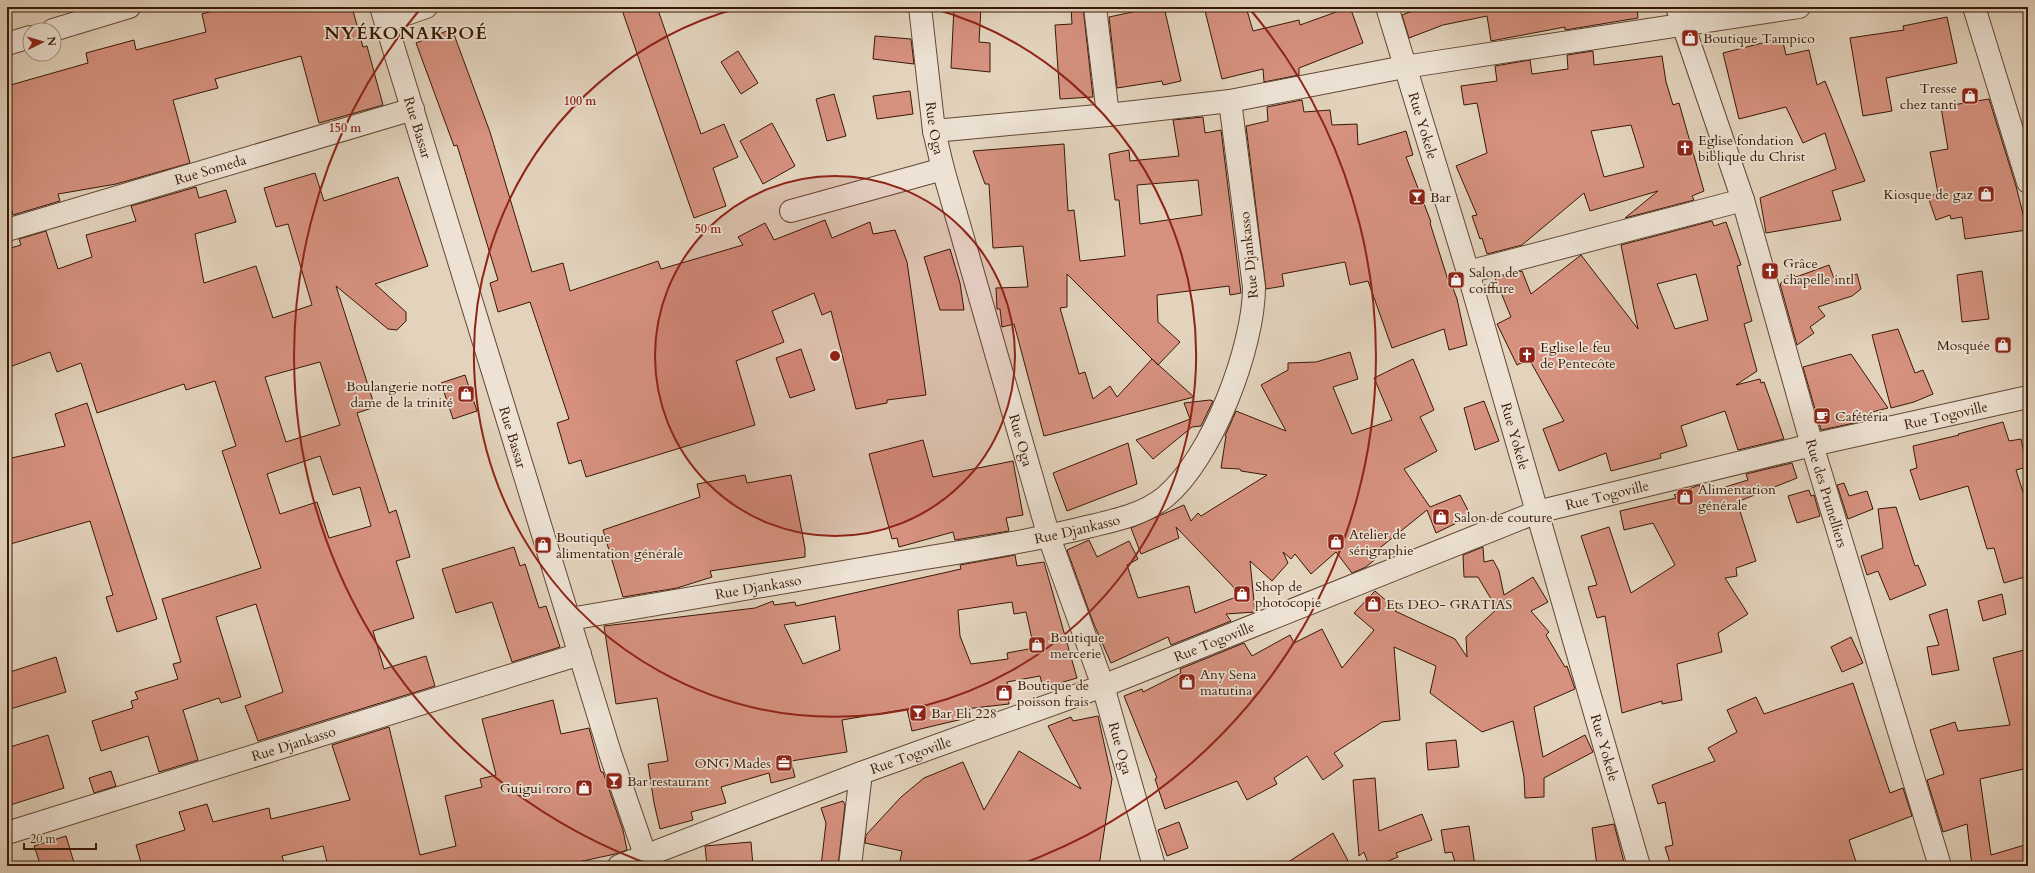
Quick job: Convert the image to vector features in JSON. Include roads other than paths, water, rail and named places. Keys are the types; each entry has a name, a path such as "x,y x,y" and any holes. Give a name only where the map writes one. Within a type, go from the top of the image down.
{"street":[{"path":"62,27 129,7"},
{"path":"384,14 426,7"},
{"name":"Rue Oga","path":"920,7 934,131 943,169 1049,537 1103,686 1154,866"},
{"path":"1095,7 1108,115"},
{"name":"Rue Yokele","path":"1387,7 1404,67 1468,272 1639,866"},
{"path":"934,131 1108,115 1230,101 1680,16 1799,7"},
{"path":"1974,7 2028,182"},
{"name":"Rue Bassar","path":"384,14 610,753 648,861"},
{"name":"Rue des Prunelliers","path":"1680,16 1743,200 1812,445 1940,866"},
{"path":"7,44 22,39"},
{"name":"Rue Djankasso","path":"570,619 1049,537 1128,517 1146,509 1166,496 1197,461 1218,424 1235,380 1254,306 1254,287 1230,101"},
{"name":"Rue Someda","path":"7,230 413,109"},
{"path":"791,211 943,169"},
{"path":"1468,272 1743,200"},
{"name":"Rue Togoville","path":"619,866 648,861 861,773 1103,686 1537,512 1812,445 2028,397"},
{"name":"Rue Djankasso","path":"7,833 580,654"},
{"path":"850,866 861,773"}],"place":[{"name":"Boutique Tampico","path":"1690,38"},
{"name":"Tresse chez tanti","path":"1970,96"},
{"name":"Eglise fondation biblique du Christ","path":"1685,148"},
{"name":"Kiosque de gaz","path":"1986,194"},
{"name":"Bar","path":"1417,197"},
{"name":"Grâce chapelle intl","path":"1770,271"},
{"name":"Salon de coiffure","path":"1456,280"},
{"name":"Mosquée","path":"2003,345"},
{"name":"Eglise le feu de Pentecôte","path":"1527,355"},
{"name":"Boulangerie notre dame de la trinité","path":"466,394"},
{"name":"Cafétéria","path":"1822,416"},
{"name":"Alimentation générale","path":"1685,497"},
{"name":"Salon de couture","path":"1441,517"},
{"name":"Atelier de sérigraphie","path":"1336,542"},
{"name":"Boutique alimentation générale","path":"543,545"},
{"name":"Shop de photocopie","path":"1242,594"},
{"name":"Ets DEO- GRATIAS","path":"1373,604"},
{"name":"Boutique mercerie","path":"1037,645"},
{"name":"Any Sena matutina","path":"1187,682"},
{"name":"Boutique de poisson frais","path":"1004,693"},
{"name":"Bar Eli 228","path":"918,713"},
{"name":"ONG Mades","path":"784,763"},
{"name":"Bar restaurant","path":"614,781"},
{"name":"Guigui roro","path":"584,788"}],"district":[{"name":"NYÉKONAKPOÉ","path":"406,33"}]}
